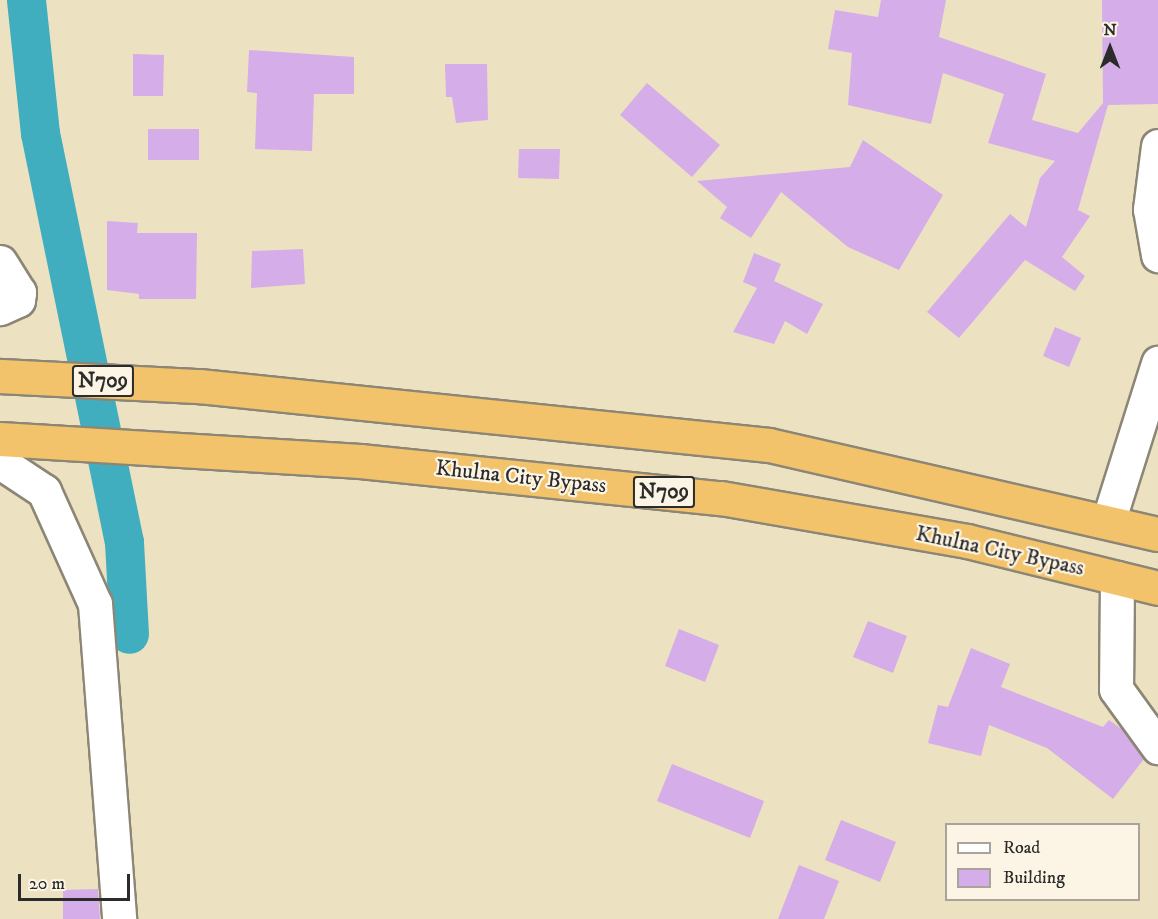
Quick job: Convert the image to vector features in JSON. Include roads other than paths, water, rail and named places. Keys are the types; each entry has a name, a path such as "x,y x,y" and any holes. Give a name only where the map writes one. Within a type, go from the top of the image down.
{"highway":[{"name":"N709","path":"4,376 199,386 769,445 1158,534"},
{"name":"Khulna City Bypass","path":"2,446 162,447 451,469 721,498 967,541 1158,588"}],"street":[{"path":"1158,146 1150,209 1158,255"},
{"path":"0,262 19,292 18,300 0,308"},
{"path":"1108,522 1158,363"},
{"path":"2,446 44,491 95,604 119,919"},
{"path":"1117,578 1116,688 1158,747"}],"waterway":[{"path":"26,0 40,133 124,542 129,634"}]}
